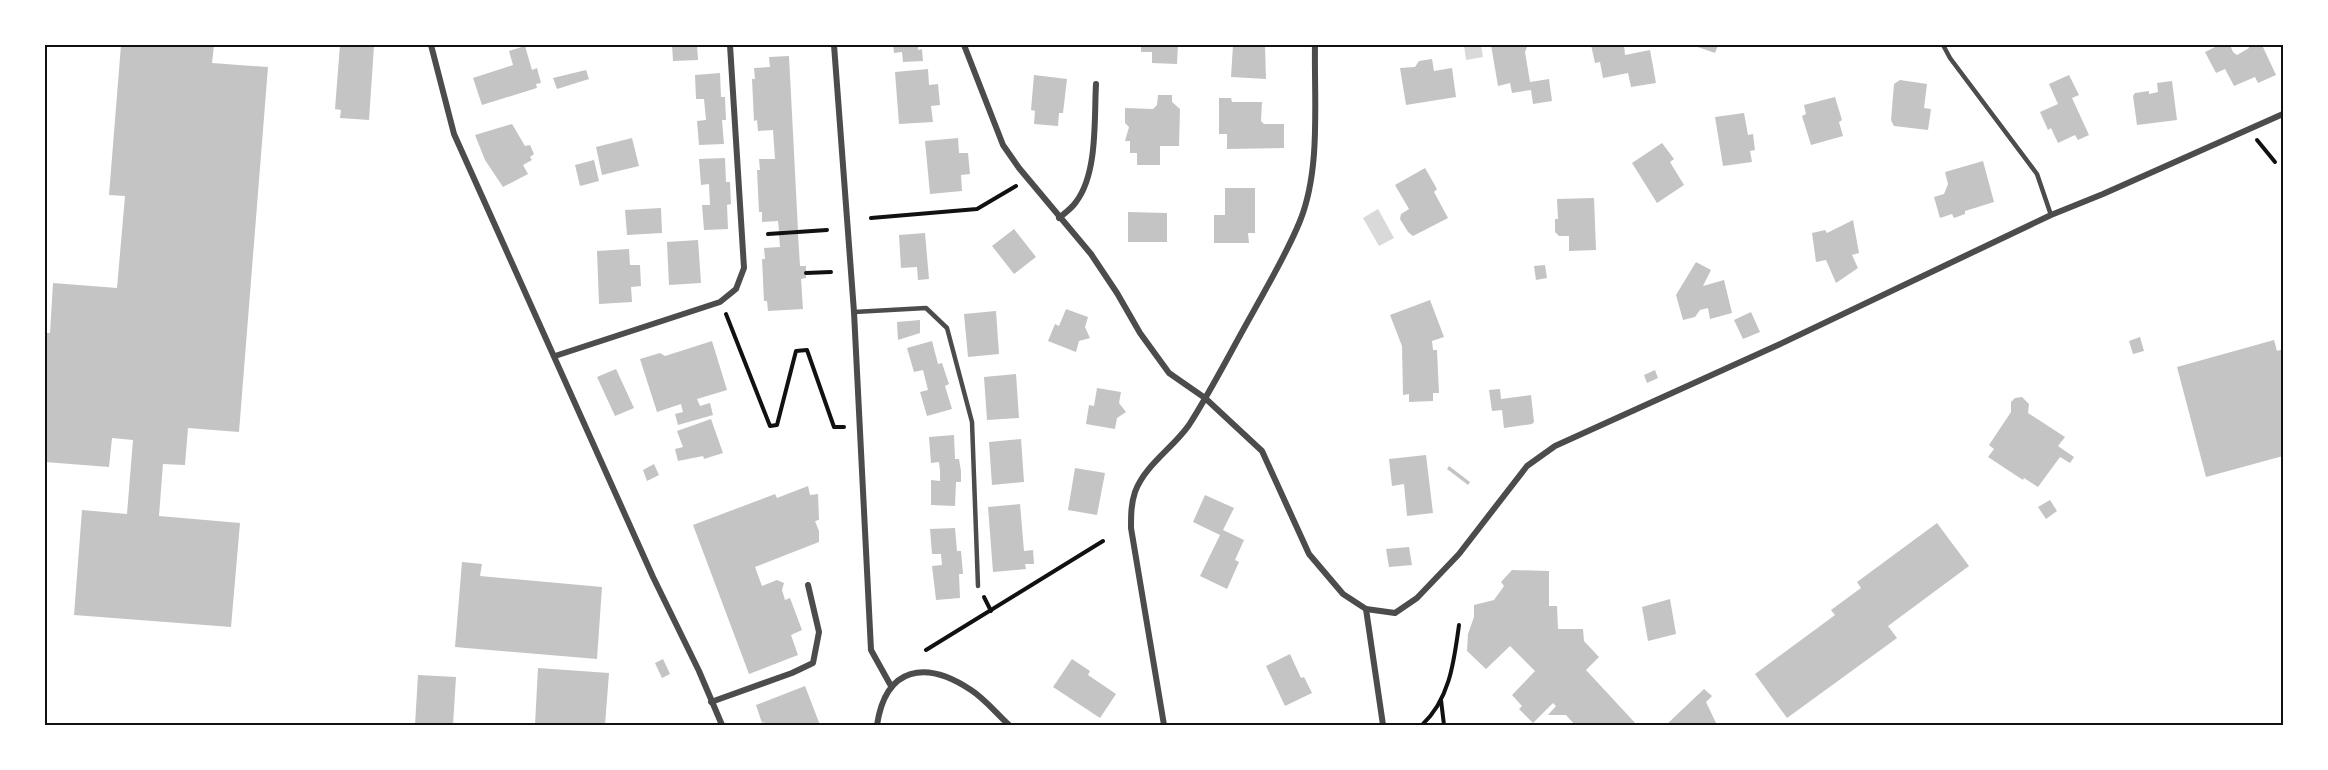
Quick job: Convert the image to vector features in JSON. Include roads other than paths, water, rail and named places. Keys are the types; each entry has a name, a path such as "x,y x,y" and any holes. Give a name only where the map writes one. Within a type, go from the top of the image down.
{"street":[{"path":"431,45 454,134 652,577 699,671 722,725"},
{"path":"555,356 720,303 736,289 744,268 730,45"},
{"path":"834,45 854,312 871,650 891,686"},
{"path":"964,45 1003,145 1059,218 1091,254 1118,293 1140,333 1169,373 1205,398 1262,451 1309,554 1343,594 1366,609 1395,613 1417,598 1460,554 1527,466 1555,447 1779,345 2051,215 2283,114"},
{"path":"1164,725 1131,528 1131,509 1135,491 1144,475 1171,448 1205,398 1288,248 1306,205 1313,160 1316,45"},
{"path":"1059,218 1076,203 1091,166 1096,84"},
{"path":"711,702 792,673 813,663 819,632 808,585"},
{"path":"1366,609 1383,725"},
{"path":"877,725 879,711 891,686 906,675 926,671 972,691 1009,725"}],"lane":[{"path":"1943,45 1950,58 2037,174 2051,215"},
{"path":"854,312 926,308 947,328 972,422 978,586"}]}
